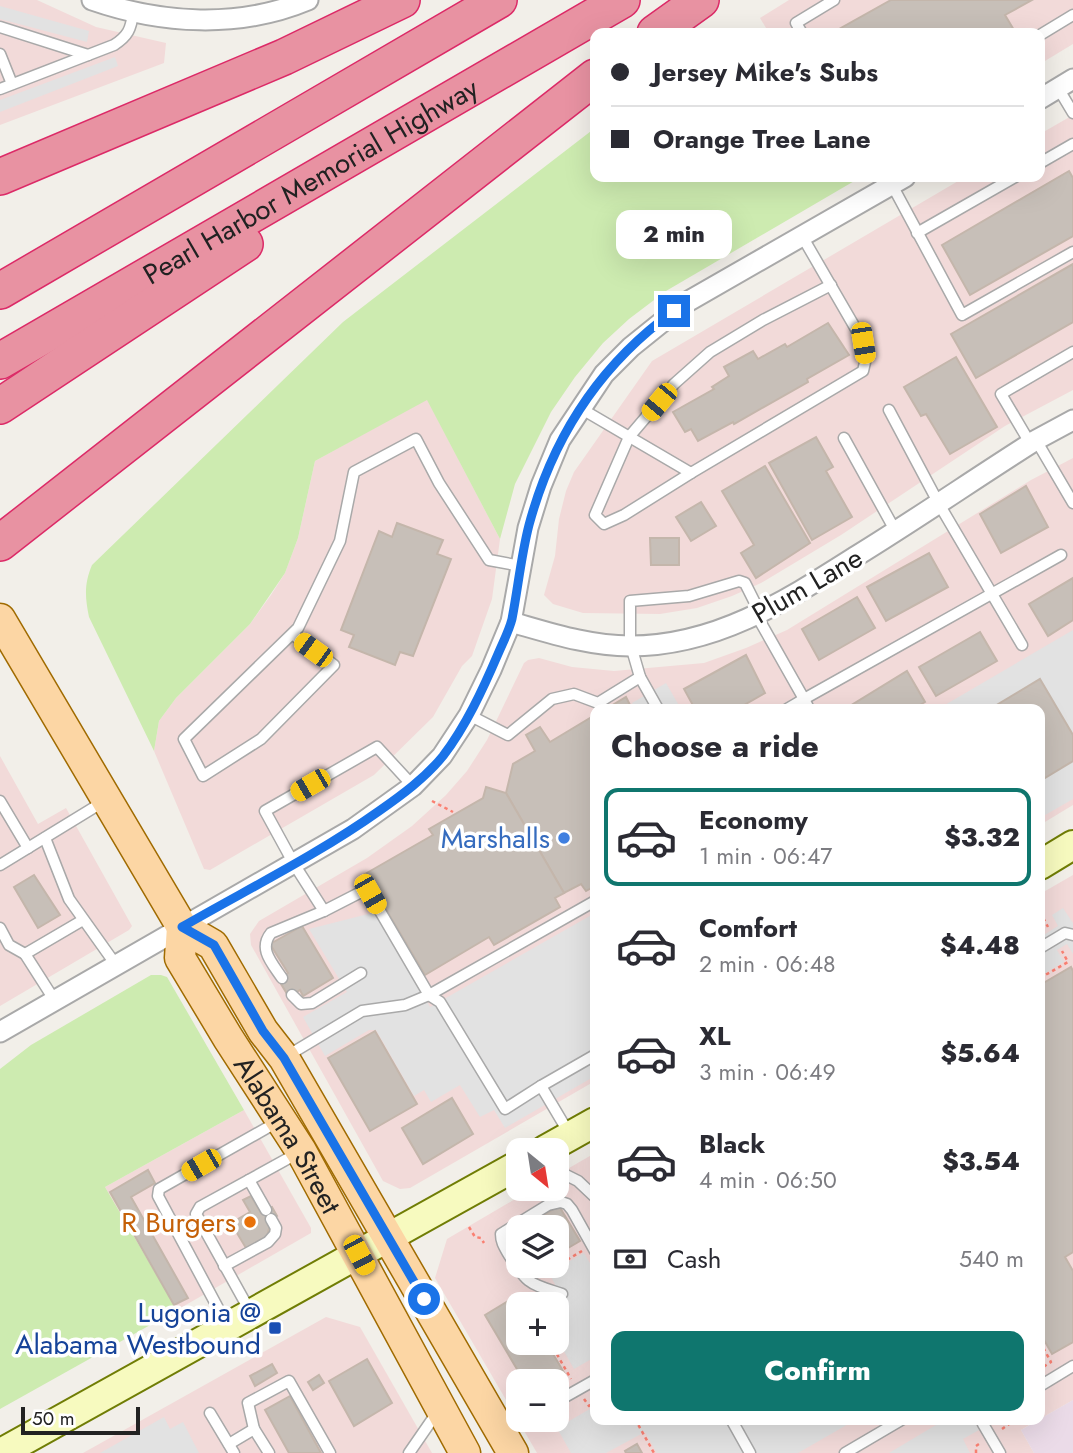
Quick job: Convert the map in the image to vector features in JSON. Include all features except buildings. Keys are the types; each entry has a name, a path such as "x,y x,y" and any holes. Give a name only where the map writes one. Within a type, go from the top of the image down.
{"highway":[{"path":"0,177 284,57 402,0"},
{"path":"0,290 499,0"},
{"name":"Pearl Harbor Memorial Highway","path":"0,361 622,0"},
{"path":"662,28 701,0"},
{"path":"0,406 308,203 491,76"},
{"path":"0,543 590,81"}],"main road":[{"path":"0,619 182,927"},
{"path":"1045,860 1071,850"},
{"name":"Alabama Street","path":"466,1453 301,1151 180,958 182,927 214,945 263,1031 284,1058 389,1239 514,1435"},
{"path":"565,1138 590,1125"},
{"path":"1,1453 506,1173"}],"street":[{"path":"92,0 133,13 220,20 261,15 308,0"},
{"path":"1045,96 1066,84"},
{"path":"0,1032 353,830 413,786 442,756 469,715 511,622 528,528 541,486 560,440 604,374 662,320 687,302 889,182"},
{"name":"Plum Lane","path":"511,622 575,640 631,646 695,639 740,624 789,599 1033,442 1073,421"}],"lane":[{"path":"799,28 796,23 834,0"},
{"path":"0,89 114,45 126,37 131,29 133,13"},
{"path":"1045,32 1073,15"},
{"path":"0,27 88,55"},
{"path":"0,54 12,84"},
{"path":"1066,84 1073,113"},
{"path":"1045,160 1073,144"},
{"path":"895,182 917,233 962,315 1073,252"},
{"path":"917,233 1006,182"},
{"path":"802,236 831,285 863,343 866,358 863,371 604,524 595,515 629,437 674,384 710,352 763,320 831,285"},
{"path":"1073,352 1002,394 1073,503"},
{"path":"580,407 691,473"},
{"path":"889,410 939,504 1021,645"},
{"path":"844,438 896,531"},
{"path":"292,634 334,665 261,739 203,776 184,738 298,628 340,541 354,472 416,439 445,494 489,560 521,566"},
{"path":"655,704 640,677 631,646 630,600 689,596 739,581 745,583 758,615 806,704 1061,555"},
{"path":"469,715 508,735 551,699 574,694 598,703 640,677"},
{"path":"324,911 265,811 377,747 413,786"},
{"path":"0,865 107,800"},
{"path":"0,801 28,848"},
{"path":"46,838 69,899 116,965"},
{"path":"282,978 264,950 265,940 279,928 324,911 365,890 370,894 429,995 440,1002 505,1109 590,1058"},
{"path":"284,1058 362,1011 405,1004 429,995 590,904"},
{"path":"25,954 83,920"},
{"path":"0,928 9,944 25,954 55,1001"},
{"path":"1045,945 1065,933 1073,935"},
{"path":"292,995 301,1004 312,1003 361,973"},
{"path":"541,1086 570,1135"},
{"path":"240,1320 158,1196 159,1189 282,1119"},
{"path":"240,1320 224,1266 196,1214 200,1207 301,1151"},
{"path":"569,1176 590,1192"},
{"path":"224,1266 272,1239 276,1228 249,1180"},
{"path":"556,1292 524,1279 500,1237 504,1231 548,1205 561,1202 572,1210 590,1250"},
{"path":"1045,1383 1073,1367"},
{"path":"269,1453 254,1429 248,1403 289,1381 330,1453"},
{"path":"569,1395 590,1383"},
{"path":"409,1453 440,1408"},
{"path":"210,1413 231,1449 254,1429"},
{"path":"734,1425 750,1453"},
{"path":"845,1453 893,1425"},
{"path":"984,1425 1000,1453"}],"path":[{"path":"432,801 453,812"},
{"path":"469,1227 475,1237 481,1238 484,1243"},
{"path":"538,1286 541,1275 590,1250"},
{"path":"1045,1351 1051,1362 1045,1366"},
{"path":"638,1425 654,1453"}],"shaded area":[{"path":"0,0 37,0 96,27 166,43 164,63 0,125"},
{"path":"789,0 1073,0 1073,44 1045,61 1045,28 766,28 760,18"},
{"path":"0,6 89,31 87,42 0,19"},
{"path":"115,57 118,66 0,112 0,100"},
{"path":"1073,115 1073,390 1005,426 841,535 761,583 732,596 697,608 660,614 583,613 553,604 544,595 555,556 559,519 574,472 652,361 956,182 1045,182 1045,131"},
{"path":"427,399 500,539 492,599 472,656 462,666 433,717 374,775 210,870 204,869 154,751 159,721 176,698 250,624 285,573 298,538 315,461"},
{"path":"1073,458 1073,805 1045,822 1045,704 590,704 590,1084 410,1188 400,1189 383,1181 251,945 250,934 259,921 367,858 412,826 446,795 467,771 487,740 524,663 528,660 539,658 572,667 614,671 704,663 746,648 787,630 1031,480"},
{"path":"1073,630 1073,799 1045,815 1045,704 947,704"},
{"path":"666,683 678,704 632,704"},
{"path":"0,756 38,824 66,808 132,926 0,1006"},
{"path":"1073,875 1073,1400 1045,1416 1045,891"},
{"path":"1063,908 1073,923 1073,954 1067,944 1057,950 1064,962 1045,973 1045,934 1058,926 1052,915"},
{"path":"376,912 430,1007 590,916 590,1079 505,1128 494,1110 480,1117 460,1085 431,1102 424,1090 414,1096 376,1030 369,1030 325,1056 303,1017 347,992 309,929"},
{"path":"244,1110 311,1228 311,1233 177,1310 105,1187"},
{"path":"590,1156 590,1425 1029,1425 1021,1430 1034,1453 537,1453 525,1432 569,1432 569,1369 506,1369 506,1400 435,1278 447,1239 512,1201 569,1201 569,1168"},
{"path":"584,1253 590,1263 590,1360 574,1369 566,1355 569,1355 569,1292 555,1292 558,1290 552,1278 569,1278 569,1262"},
{"path":"326,1317 360,1327 432,1453 83,1453"},
{"path":"1073,1400 1073,1453 1034,1453 1021,1430 1030,1425 1045,1425 1045,1416"},
{"path":"590,1409 590,1425 847,1425 798,1453 657,1453 645,1432 606,1453 571,1453 559,1432 569,1432 569,1421"},
{"path":"164,1417 170,1429 183,1422 199,1453 100,1453"},
{"path":"936,1425 976,1425 979,1430 963,1439 970,1453 889,1453"}],"green space":[{"path":"590,132 590,182 853,182 666,291 603,343 551,412 515,484 500,539 427,400 315,461 298,538 285,573 250,624 176,698 159,721 154,751 89,617 86,591 92,565 343,322"},
{"path":"151,975 167,977 244,1110 105,1187 177,1310 0,1409 0,1069 31,1045"}],"place":[{"name":"Marshalls","path":"564,838"},
{"name":"R Burgers","path":"250,1222"},
{"name":"Lugonia @ Alabama Westbound","path":"275,1328"}],"route":[{"path":"424,1299 284,1058 263,1031 214,945 182,927 353,830 413,786 442,756 469,715 511,622 528,528 541,486 560,440 604,374 674,311"}]}
